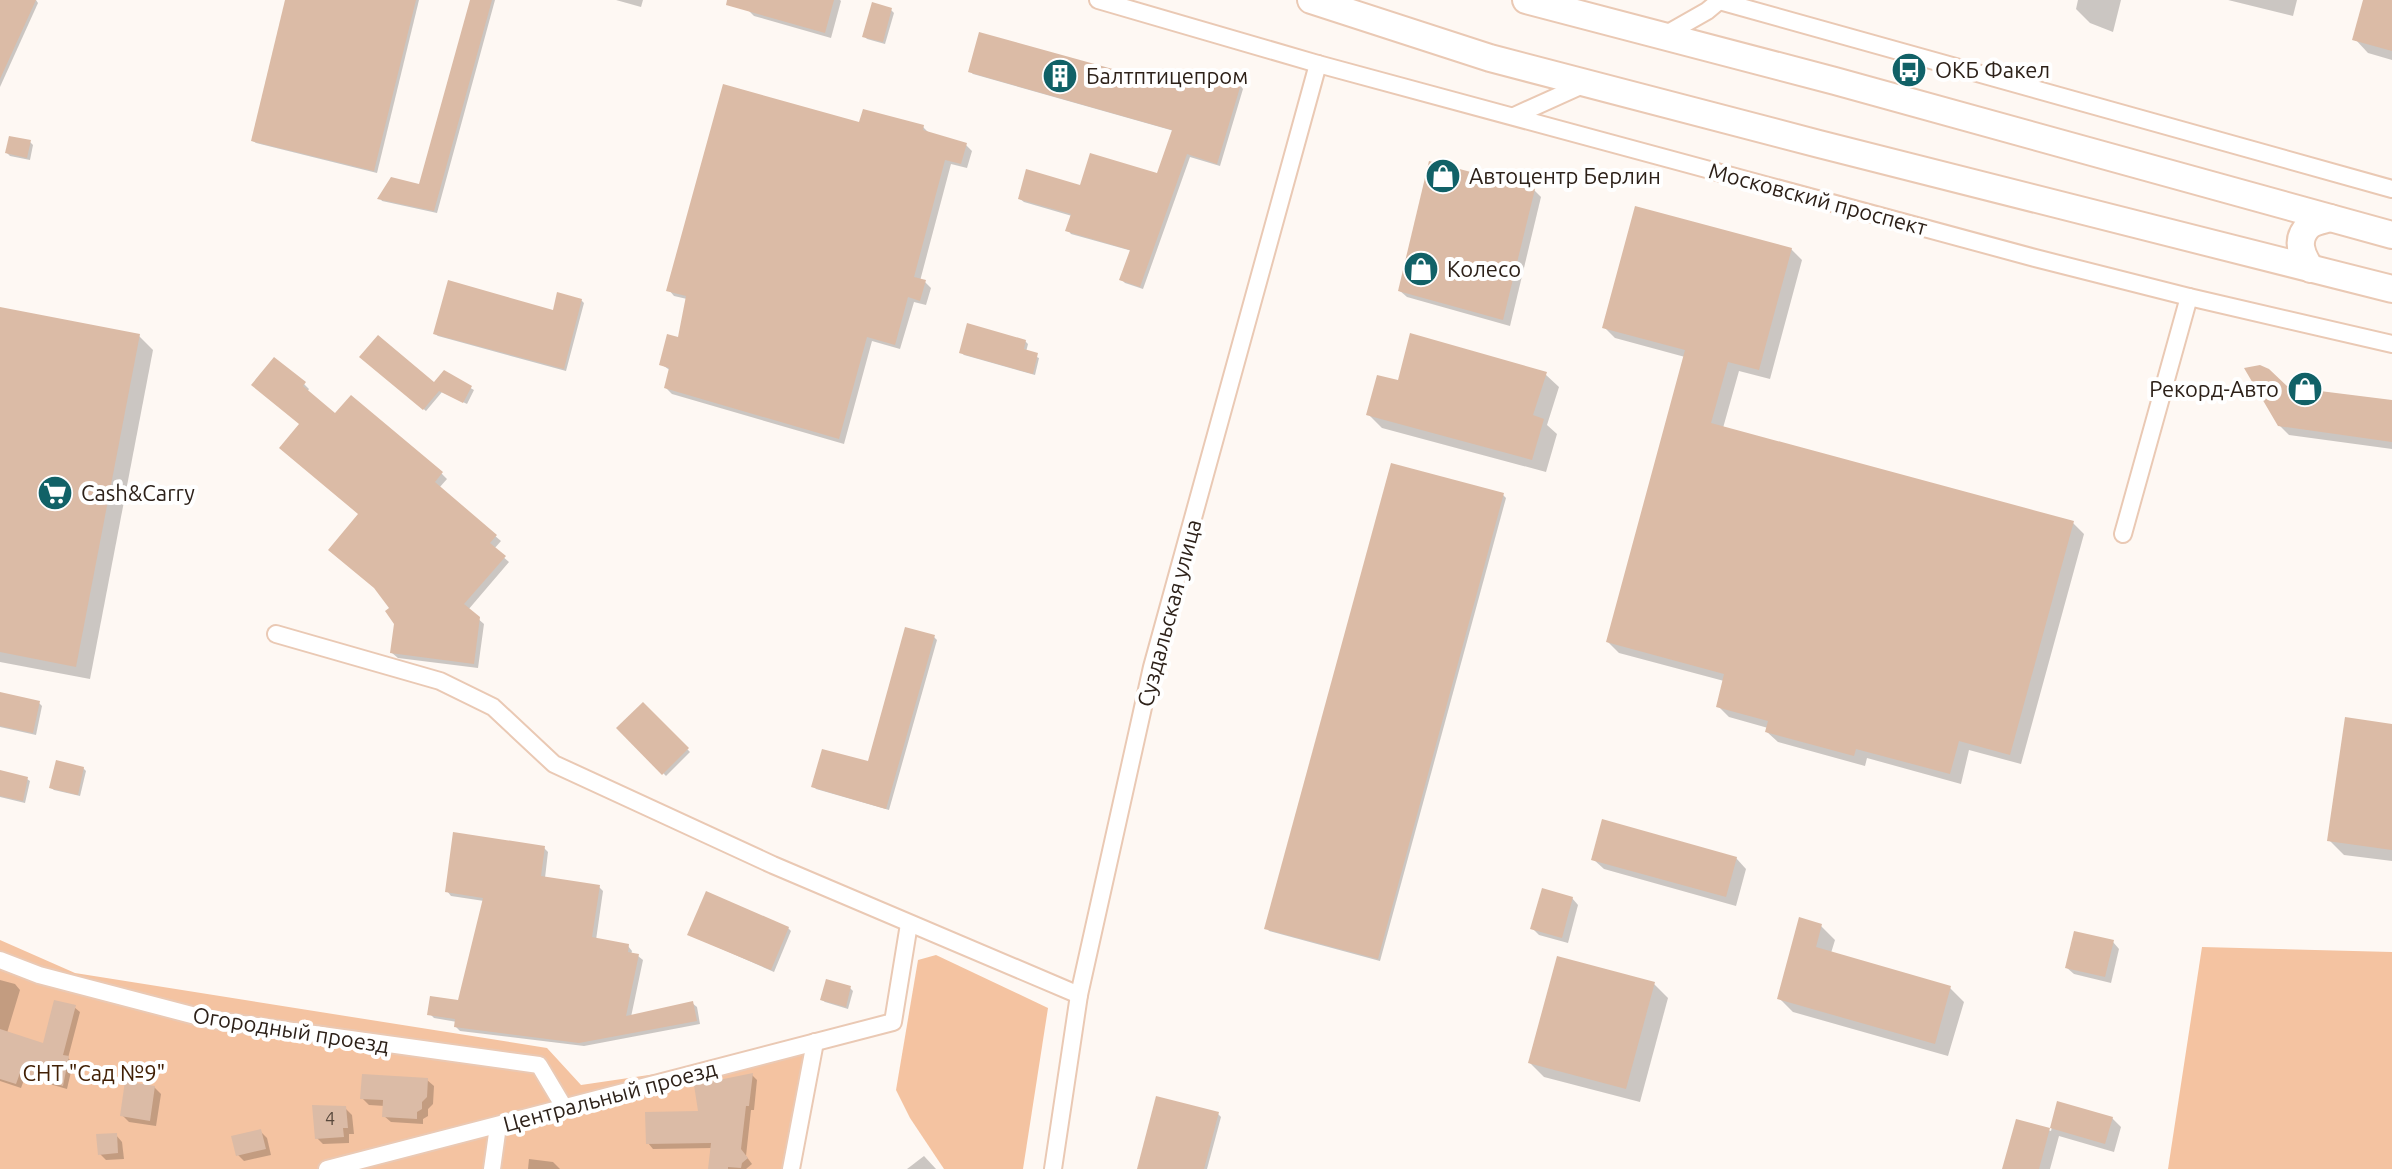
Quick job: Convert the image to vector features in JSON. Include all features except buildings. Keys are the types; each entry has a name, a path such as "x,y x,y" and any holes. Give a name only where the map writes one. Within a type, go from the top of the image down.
{"main road":[{"path":"1311,0 1490,58 2392,289"},
{"path":"1526,0 1835,81 2392,235"},
{"path":"2311,269 2300,252 2301,240 2310,225 2330,218"}],"street":[{"name":"Московский проспект","path":"1098,0 1318,64 2189,297 2392,344"},
{"path":"1662,36 1707,11 1717,0 2384,187 2392,199"},
{"name":"Суздальская улица","path":"1053,1169 1079,995 1152,667 1318,64"},
{"path":"1514,116 1586,83"},
{"path":"2123,534 2189,297"},
{"path":"276,634 440,681 493,707 554,764 909,924 1079,995"},
{"name":"Центральный проезд","path":"327,1169 893,1022 909,924"},
{"name":"Огородный проезд","path":"0,960 39,975 207,1019 539,1065 564,1107"},
{"path":"791,1169 815,1042"},
{"path":"492,1169 498,1126"}],"green space":[{"name":"СНТ \"Сад №9\"","path":"0,940 75,973 547,1048 581,1085 805,1052 789,1169 0,1169"},
{"path":"2202,947 2392,952 2392,1169 2168,1169"},
{"path":"936,955 1048,1008 1023,1169 944,1169 910,1118 896,1090 918,960"}],"place":[{"name":"ОКБ Факел","path":"1909,70"},
{"name":"Балтптицепром","path":"1060,76"},
{"name":"Автоцентр Берлин","path":"1443,176"},
{"name":"Колесо","path":"1421,269"},
{"name":"Рекорд-Авто","path":"2305,389"},
{"name":"Cash&Carry","path":"55,493"}]}
